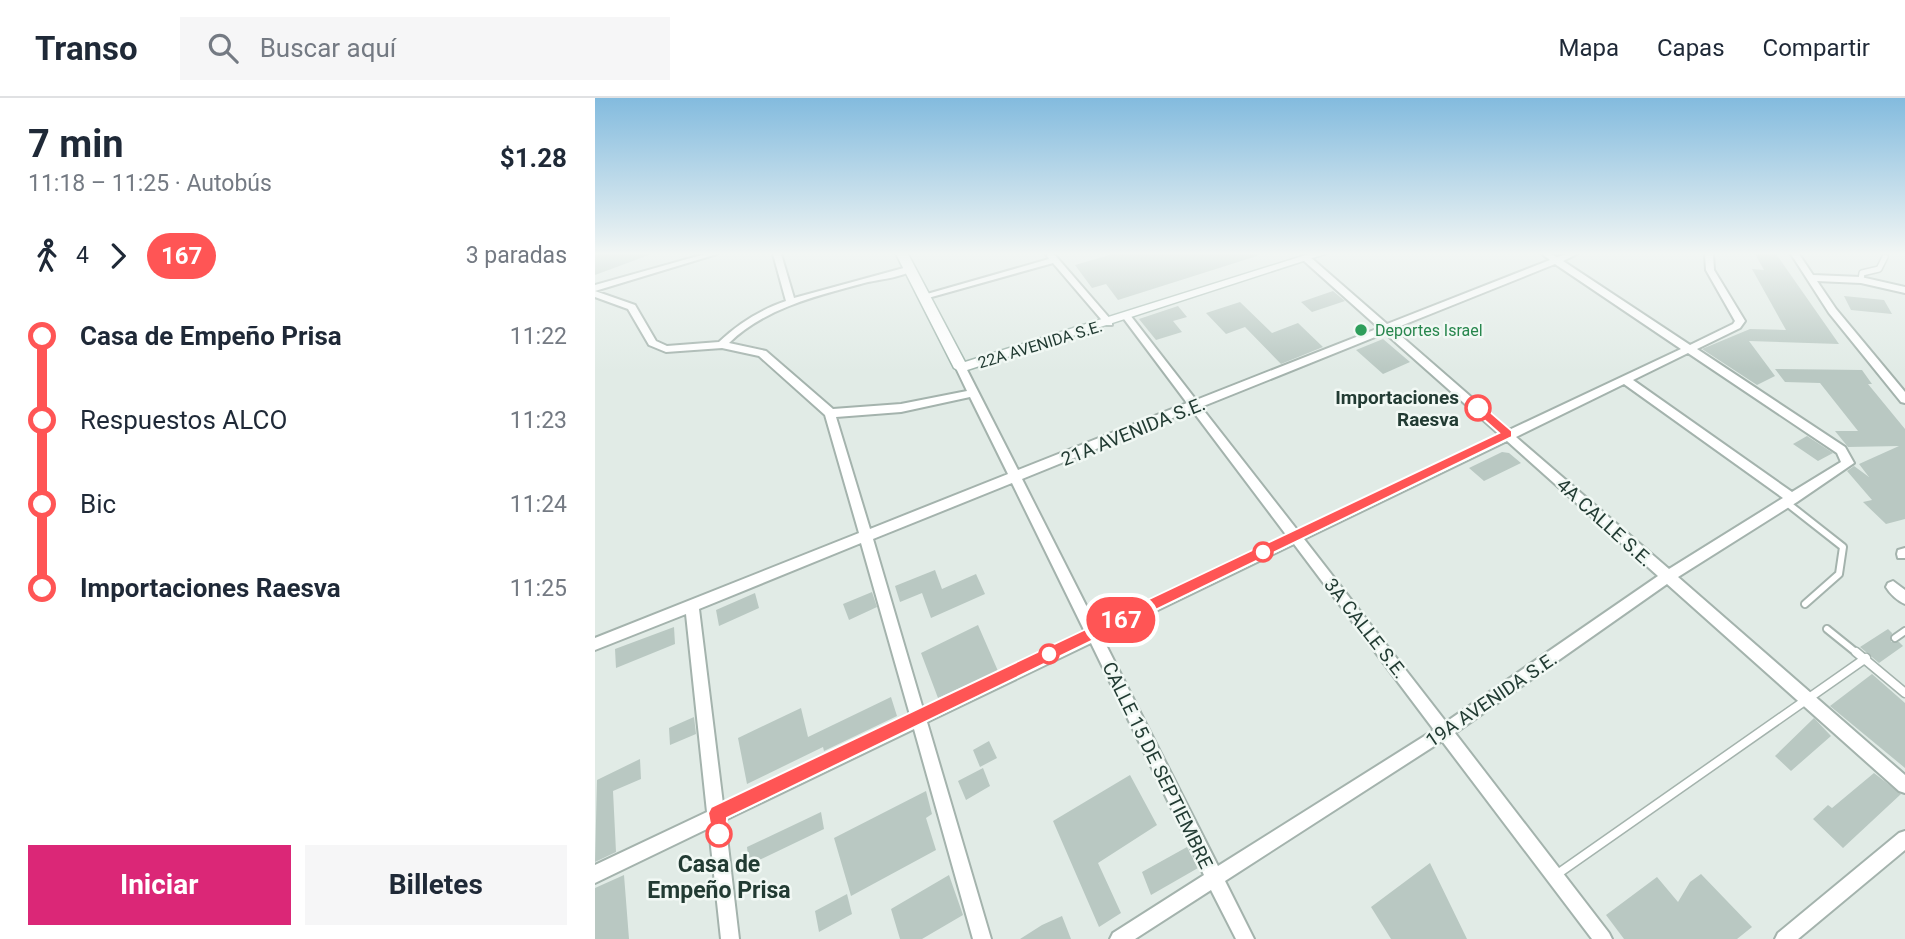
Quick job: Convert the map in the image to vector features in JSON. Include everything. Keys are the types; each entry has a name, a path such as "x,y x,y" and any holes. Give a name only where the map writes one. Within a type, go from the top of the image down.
{"street":[{"path":"788,293 791,303"},
{"path":"722,345 732,331 752,317 825,293"},
{"name":"CALLE 15 DE SEPTIEMBRE","path":"924,293 1245,939"},
{"path":"925,296 934,293"},
{"path":"1083,293 1109,323"},
{"name":"22A AVENIDA S.E.","path":"961,368 1199,293"},
{"name":"4A CALLE S.E.","path":"1346,293 1905,785"},
{"name":"21A AVENIDA S.E.","path":"595,644 1015,479 1475,293"},
{"path":"1606,293 1692,350"},
{"path":"595,874 1508,434 1692,350 1737,326 1740,321 1724,293"},
{"path":"1822,293 1832,311 1905,399"},
{"path":"595,294 632,307 652,342 666,349 722,345 762,353 830,413 982,939"},
{"name":"3A CALLE S.E.","path":"1127,317 1603,939"},
{"name":"19A AVENIDA S.E.","path":"1118,939 1445,731 1667,577 1848,463 1842,450 1692,350"},
{"path":"1625,380 1790,501"},
{"path":"830,413 866,414 905,409 972,393"},
{"path":"1893,587 1905,598"},
{"path":"692,606 730,939"},
{"path":"1786,939 1905,839"}],"lane":[{"path":"1790,501 1843,547 1844,565 1837,580 1805,604"},
{"path":"1827,629 1905,693"},
{"path":"1895,638 1905,631"},
{"path":"1555,876 1865,659"}],"building":[{"path":"1113,293 1139,293 1118,300"},
{"path":"1326,293 1336,293 1345,301 1312,312 1301,302"},
{"path":"1766,293 1803,293 1839,344 1749,341 1775,376 1757,385 1702,349 1750,329 1786,330"},
{"path":"1844,296 1884,300 1892,314 1851,310"},
{"path":"1240,302 1272,333 1298,323 1323,347 1281,364 1245,327 1226,334 1206,313"},
{"path":"1178,306 1187,317 1173,321 1182,332 1156,340 1139,319"},
{"path":"1383,339 1410,362 1383,374 1356,350"},
{"path":"1775,369 1862,370 1872,384 1868,384 1905,429 1905,519 1886,524 1863,502 1872,500 1847,471 1854,466 1869,477 1859,464 1899,446 1848,447 1835,431 1858,431 1820,383 1785,382"},
{"path":"1807,436 1833,453 1818,461 1793,444"},
{"path":"1502,452 1509,453 1521,463 1484,481 1469,468"},
{"path":"935,570 942,589 976,574 985,594 931,618 922,593 900,602 895,586"},
{"path":"872,592 877,607 849,620 843,604"},
{"path":"755,593 759,608 719,626 716,610"},
{"path":"978,625 998,671 938,698 921,653"},
{"path":"674,627 675,644 616,668 615,649"},
{"path":"1888,629 1892,633 1891,642 1899,642 1903,646 1879,663 1860,647"},
{"path":"1872,674 1905,703 1905,768 1830,706"},
{"path":"891,697 897,716 824,751 823,747 747,784 738,738 801,708 808,737"},
{"path":"694,717 696,734 670,745 669,728"},
{"path":"1814,718 1831,736 1791,771 1775,756"},
{"path":"989,741 997,758 980,767 973,750"},
{"path":"640,759 641,779 613,791 616,852 595,862 597,780"},
{"path":"983,768 990,786 966,800 958,781"},
{"path":"1874,773 1901,794 1843,848 1813,819 1828,805 1832,808"},
{"path":"1130,775 1157,825 1098,863 1121,913 1099,927 1053,821"},
{"path":"926,791 932,814 926,818 936,850 851,896 834,838"},
{"path":"821,812 824,829 749,865 747,847"},
{"path":"1187,847 1198,868 1151,895 1142,872"},
{"path":"1430,863 1467,939 1391,939 1371,907"},
{"path":"1701,874 1752,927 1737,939 1624,939 1606,915 1657,877 1678,902 1690,882"},
{"path":"624,875 629,939 595,939 595,888"},
{"path":"949,875 963,915 922,939 900,939 891,909"},
{"path":"847,894 852,914 819,932 815,911"},
{"path":"1062,916 1071,939 1020,939 1042,925"}],"bus line":[{"name":"167","path":"719,834 717,813 1508,434 1478,408"}],"place":[{"name":"Deportes Israel","path":"1361,330"},
{"name":"Importaciones Raesva","path":"1478,408"},
{"name":"Casa de Empeño Prisa","path":"719,834"}]}
